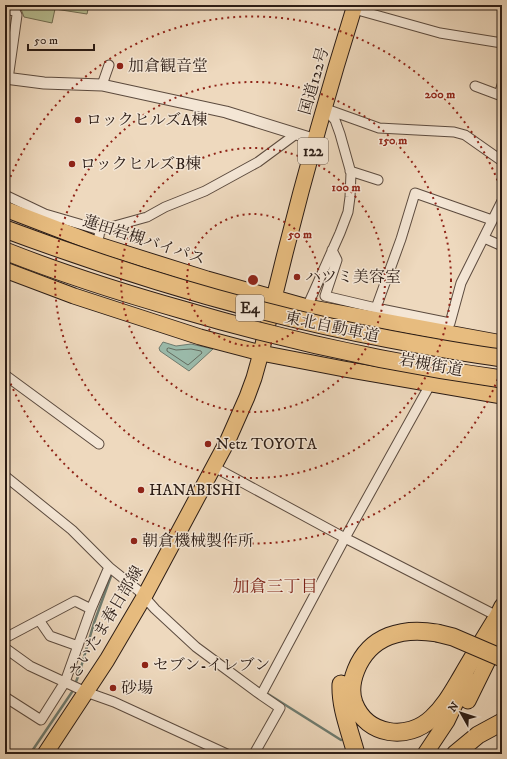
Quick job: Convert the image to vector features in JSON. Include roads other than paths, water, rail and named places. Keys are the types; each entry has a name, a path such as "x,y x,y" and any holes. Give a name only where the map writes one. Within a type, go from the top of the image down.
{"highway":[{"name":"東北自動車道","path":"5,229 138,276 215,299 287,318 440,349 502,358"},
{"name":"東北自動車道","path":"5,251 130,294 240,327 368,357 502,379"},
{"path":"499,619 453,692 443,707 422,725 407,732 388,732 372,724 358,709 352,694 354,674 362,658 374,645 390,635 423,630 459,630 502,648"},
{"path":"356,754 345,716 341,686 348,662 354,651 363,640 374,632 386,626 412,621 428,622 453,637 502,658"},
{"path":"454,754 478,735 502,722"}],"main road":[{"name":"国道122号","path":"261,353 274,297 324,108 354,7"},
{"name":"蓮田岩槻バイパス","path":"5,209 43,224 99,238 207,279 274,297"},
{"path":"5,270 74,296 200,337 261,353"},
{"name":"岩槻街道","path":"274,297 307,307 502,343"},
{"name":"岩槻街道","path":"261,353 502,396"},
{"name":"さいたま春日部線","path":"45,754 74,686 107,660 144,596 214,467 238,420 254,378 261,353"},
{"path":"425,754 447,721 499,619"},
{"path":"437,754 472,695 499,619"}],"street":[{"path":"354,7 440,33 502,43"},
{"path":"5,9 15,11 17,15 7,78 44,83 102,85 226,112 316,140"},
{"path":"102,85 109,65"},
{"path":"475,86 500,96 502,85"},
{"path":"324,108 379,128 454,132 465,135 502,161"},
{"path":"307,307 348,212 351,184 350,171 335,120 324,108"},
{"path":"5,195 99,238 147,217 165,207 206,191 258,162 296,134"},
{"path":"350,171 378,180"},
{"path":"376,308 401,239 415,193 492,220"},
{"path":"332,250 337,260 325,296 450,323 461,283 502,201"},
{"path":"484,238 502,246"},
{"path":"5,375 99,444"},
{"path":"261,695 345,538 431,383"},
{"path":"214,467 499,619"},
{"path":"5,476 72,530 109,567 144,596 155,609 196,647 280,708 254,754"},
{"path":"5,697 41,720 74,686 78,646 91,609 109,567"},
{"path":"5,638 75,602 91,609"},
{"path":"39,620 50,636 78,646"},
{"path":"5,648 30,666 114,702 227,754"}],"water":[{"path":"163,342 176,346 191,344 213,349 189,371 160,351 159,348"}],"waterway":[{"path":"30,754 72,692 111,576"},
{"path":"268,694 341,740"}],"place":[{"name":"加倉観音堂","path":"120,66"},
{"name":"ロックヒルズA棟","path":"78,120"},
{"name":"ロックヒルズB棟","path":"72,164"},
{"name":"ハツミ美容室","path":"297,277"},
{"name":"Netz TOYOTA","path":"208,444"},
{"name":"HANABISHI","path":"141,490"},
{"name":"朝倉機械製作所","path":"134,541"},
{"name":"セブン-イレブン","path":"145,665"},
{"name":"砂場","path":"113,688"}],"district":[{"name":"加倉三丁目","path":"275,587"}]}
